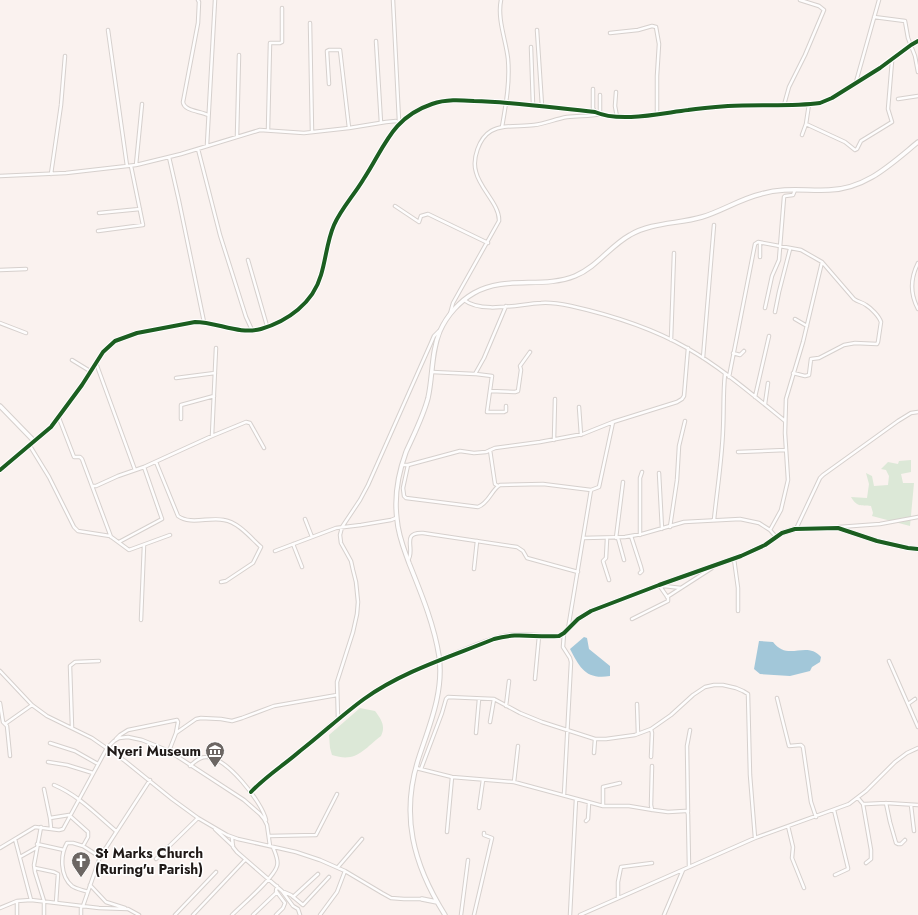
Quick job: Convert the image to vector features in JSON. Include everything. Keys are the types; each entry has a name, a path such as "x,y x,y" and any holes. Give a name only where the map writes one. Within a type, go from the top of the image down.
{"main road":[{"path":"445,915 433,894 415,851 410,828 411,798 416,768 437,702 440,682 440,660 432,627 398,533 396,518 397,483 402,465 425,407 435,350 440,331 450,315 463,300 476,292 494,285 506,283 560,281 575,276 593,266 622,240 642,229 699,218 761,194 795,189 830,190 849,188 872,178 894,163 918,142"},
{"path":"0,406 34,441"},
{"path":"440,660 504,636 559,636 591,611 734,559 765,545 782,533 796,529 838,528 877,540 918,549"},
{"path":"422,899 433,894"},
{"path":"422,899 437,902"}],"street":[{"path":"198,0 198,23 183,106 208,115"},
{"path":"207,146 215,0"},
{"path":"393,0 400,122"},
{"path":"501,0 500,14 508,58 509,75 502,127"},
{"path":"784,105 789,87 824,12 823,9 814,4 800,0"},
{"path":"814,4 816,0"},
{"path":"856,83 879,0"},
{"path":"268,130 270,43 282,42 282,8"},
{"path":"874,17 905,21 908,38 918,72"},
{"path":"310,23 312,132"},
{"path":"610,33 638,30 652,26 656,27 659,44 657,115"},
{"path":"108,30 127,166"},
{"path":"537,30 542,106"},
{"path":"376,41 380,123"},
{"path":"0,470 51,427 59,418 90,371 108,347 115,341 150,330 187,323 204,322 232,328 252,330 261,329 288,317 303,306 308,301 320,278 329,239 335,223 365,178 388,137 400,122 423,108 442,101 506,101 617,116 657,115 706,108 820,103 856,83 918,41"},
{"path":"531,47 534,105"},
{"path":"329,84 327,51 340,50 349,128"},
{"path":"237,136 240,55"},
{"path":"51,174 61,105 65,56"},
{"path":"806,124 844,142 855,150 857,149 861,141 892,122 888,109 892,60"},
{"path":"593,89 594,112"},
{"path":"616,92 615,106 617,116"},
{"path":"600,96 600,114"},
{"path":"898,99 918,96"},
{"path":"136,165 142,104"},
{"path":"802,135 806,124 809,104"},
{"path":"450,315 453,303 497,225 499,215 476,171 475,162 478,148 485,136 490,131 502,127 533,125 567,117 600,114"},
{"path":"0,176 51,174 131,166 168,157 260,130 304,133 394,121 400,122"},
{"path":"198,148 220,235 246,317 252,330"},
{"path":"168,157 179,201 204,322"},
{"path":"98,231 143,225 131,166"},
{"path":"765,308 772,276 779,260 784,197 793,195 795,189"},
{"path":"395,206 419,222 421,216 428,214 488,243"},
{"path":"99,212 140,209"},
{"path":"703,358 714,225"},
{"path":"729,377 756,242 804,251 822,262 858,302 867,305 880,319 881,327 878,342 874,345 855,343 840,346 819,358 811,359 809,375 805,376 793,373"},
{"path":"760,243 760,257"},
{"path":"775,312 790,249"},
{"path":"671,340 674,252"},
{"path":"248,260 267,326"},
{"path":"770,530 781,510 788,480 785,421 786,399 807,326 822,262"},
{"path":"918,263 912,278 911,291 913,300 918,309"},
{"path":"0,270 26,269"},
{"path":"463,300 474,306 490,307 547,303 570,306 619,319 688,348 755,396 785,421"},
{"path":"475,374 484,358 506,306"},
{"path":"795,319 807,326"},
{"path":"0,323 26,333"},
{"path":"338,719 338,678 355,624 358,602 354,570 341,541 342,527 368,485 434,336 440,331"},
{"path":"755,396 768,336"},
{"path":"212,436 216,348"},
{"path":"402,465 460,450 474,453 486,452 495,448 581,435 613,422 677,402 682,399 685,392 688,348"},
{"path":"733,353 740,355 744,351"},
{"path":"490,391 517,392 519,390 520,366 530,352"},
{"path":"72,360 90,371"},
{"path":"96,363 135,470"},
{"path":"176,378 215,372"},
{"path":"432,372 492,376 487,412 504,412 506,411 506,406"},
{"path":"714,520 723,429 725,374"},
{"path":"764,404 768,383"},
{"path":"181,419 181,405 214,396"},
{"path":"554,440 555,399"},
{"path":"579,407 581,435"},
{"path":"796,529 823,474 898,421 911,413 918,412"},
{"path":"59,418 74,457 80,456 82,458 111,537"},
{"path":"670,527 677,480 679,446 685,420"},
{"path":"92,486 96,486 144,467 212,436 248,422 264,448"},
{"path":"408,464 403,488 404,496 406,498 478,507 483,504 498,486 524,483 591,490 599,487 613,422"},
{"path":"30,446 49,477 76,529 79,531 111,537 129,550 170,535"},
{"path":"490,450 495,484 498,486"},
{"path":"738,452 786,450"},
{"path":"156,462 178,516 182,519 188,520 216,519 229,521 262,547 253,562 226,581 221,582"},
{"path":"119,542 162,519 144,467"},
{"path":"640,535 640,478 642,472"},
{"path":"658,472 662,529"},
{"path":"623,482 617,538 624,560"},
{"path":"568,630 591,490"},
{"path":"838,528 880,524 918,517"},
{"path":"305,518 312,537"},
{"path":"275,552 336,528 396,518"},
{"path":"583,538 617,538 640,535 684,522 740,519 759,523 776,536"},
{"path":"408,560 411,554 410,541 416,534 447,536 517,547 523,551 527,558 578,572"},
{"path":"631,536 642,569 640,573"},
{"path":"607,539 606,558 603,561 609,580"},
{"path":"474,569 477,541"},
{"path":"293,544 302,567"},
{"path":"141,620 144,545"},
{"path":"734,559 738,588 738,611"},
{"path":"667,597 712,568 712,566"},
{"path":"659,586 681,588"},
{"path":"632,619 668,601 667,597 659,586"},
{"path":"564,633 563,647 571,662 564,795"},
{"path":"535,679 539,636"},
{"path":"251,792 261,782 365,698 423,666 440,660"},
{"path":"72,727 70,666 75,662 99,661"},
{"path":"889,661 918,727"},
{"path":"0,671 32,705 47,716 92,738 150,780 198,818 232,838 312,856 338,867 391,898 422,899"},
{"path":"506,706 510,681"},
{"path":"421,769 446,699 451,697 494,699 533,718 596,739 606,739 638,734 651,729 671,715 693,695 705,687 723,685 736,688 748,694 750,775 755,838"},
{"path":"176,733 196,719 221,719 232,721 274,706 337,695"},
{"path":"777,698 789,746 792,747 801,745 803,747 811,802 816,817"},
{"path":"476,734 479,699"},
{"path":"490,722 494,699"},
{"path":"908,704 915,699"},
{"path":"0,703 3,722 7,726 10,756"},
{"path":"637,704 638,734"},
{"path":"5,724 32,705"},
{"path":"0,848 35,827 60,830 63,829 71,817 107,748 120,734 128,730 177,720 176,733 169,751"},
{"path":"651,729 651,757"},
{"path":"689,867 687,746 690,730"},
{"path":"114,741 128,737 142,740 169,751 244,800 260,814 267,825"},
{"path":"594,753 596,739"},
{"path":"50,744 75,751 98,764"},
{"path":"514,782 518,746"},
{"path":"580,915 755,838 834,810 858,798 877,782 895,762 907,753 918,748"},
{"path":"190,766 197,760 206,757 218,760 237,776 251,792 265,813 271,846 277,859 277,865 268,879 232,915"},
{"path":"48,762 67,765 93,773"},
{"path":"652,766 652,810"},
{"path":"416,768 452,777 514,782 603,806 629,806 668,812 685,810 688,812"},
{"path":"447,832 452,777"},
{"path":"121,826 150,780"},
{"path":"82,915 82,906 100,857 150,780"},
{"path":"479,808 483,780"},
{"path":"603,806 603,787 620,783"},
{"path":"54,785 80,800 116,831"},
{"path":"44,789 51,828"},
{"path":"269,836 316,835 337,794"},
{"path":"858,798 863,804 872,850 871,859 866,863"},
{"path":"570,915 576,799"},
{"path":"586,820 588,819 589,803"},
{"path":"863,804 886,803 918,805"},
{"path":"886,803 896,843 901,844 905,840"},
{"path":"911,805 914,831"},
{"path":"834,810 848,868 835,875"},
{"path":"50,818 67,815 71,817 88,832 88,837 83,846"},
{"path":"156,859 198,818"},
{"path":"788,826 793,847 792,858 804,888"},
{"path":"41,827 34,868 44,901 44,915"},
{"path":"213,827 245,860 283,892 293,906 298,909 300,915"},
{"path":"474,915 492,838 484,835 484,833"},
{"path":"232,838 233,847"},
{"path":"15,839 31,900"},
{"path":"338,867 362,839"},
{"path":"88,892 75,887 68,880 62,867 66,844 69,842 83,846 100,857"},
{"path":"20,857 37,846 64,850"},
{"path":"194,914 245,860"},
{"path":"461,915 468,860"},
{"path":"618,898 620,867 652,863"},
{"path":"34,868 58,874 56,903"},
{"path":"664,915 684,870"},
{"path":"320,915 337,892 345,871"},
{"path":"175,915 216,872"},
{"path":"293,897 318,874"},
{"path":"283,892 293,897 303,905 329,877"},
{"path":"90,885 106,902 139,915"},
{"path":"276,915 283,908 285,903 276,890 277,886"},
{"path":"253,915 277,892"},
{"path":"0,908 17,901 31,900 129,910"},
{"path":"17,901 17,915"},
{"path":"194,914 199,915"}],"green space":[{"path":"911,460 911,472 901,474 903,483 914,483 910,526 872,516 873,513 871,506 857,504 851,497 867,498 869,484 866,473 872,476 874,486 888,485 889,476 886,470 881,469 888,462 898,464 899,461"},
{"path":"360,708 375,711 383,726 381,736 359,754 347,757 332,755 329,735"}],"water":[{"path":"584,637 587,638 589,649 610,666 610,676 602,677 589,674 577,662 570,649"},
{"path":"759,641 773,642 779,648 785,650 809,650 815,652 821,657 820,662 812,667 810,671 790,676 760,674 754,669"}],"cycle path":[{"path":"0,470 51,427 82,385 103,352 115,341 137,333 195,322 244,330 261,329 281,321 298,310 306,302 317,285 323,269 332,231 340,213 371,168 390,135 398,125 418,110 442,101 464,100 534,105 595,112 616,117 629,117 728,106 797,105 820,103 832,98 880,68 918,41"},
{"path":"251,792 348,711 379,689 411,672 494,639 511,636 559,636 578,619 591,611 741,556 765,545 782,533 795,529 838,528 877,541 918,549"}],"place":[{"name":"Nyeri Museum","path":"215,768"},
{"name":"St Marks Church (Ruring'u Parish)","path":"81,878"}]}
